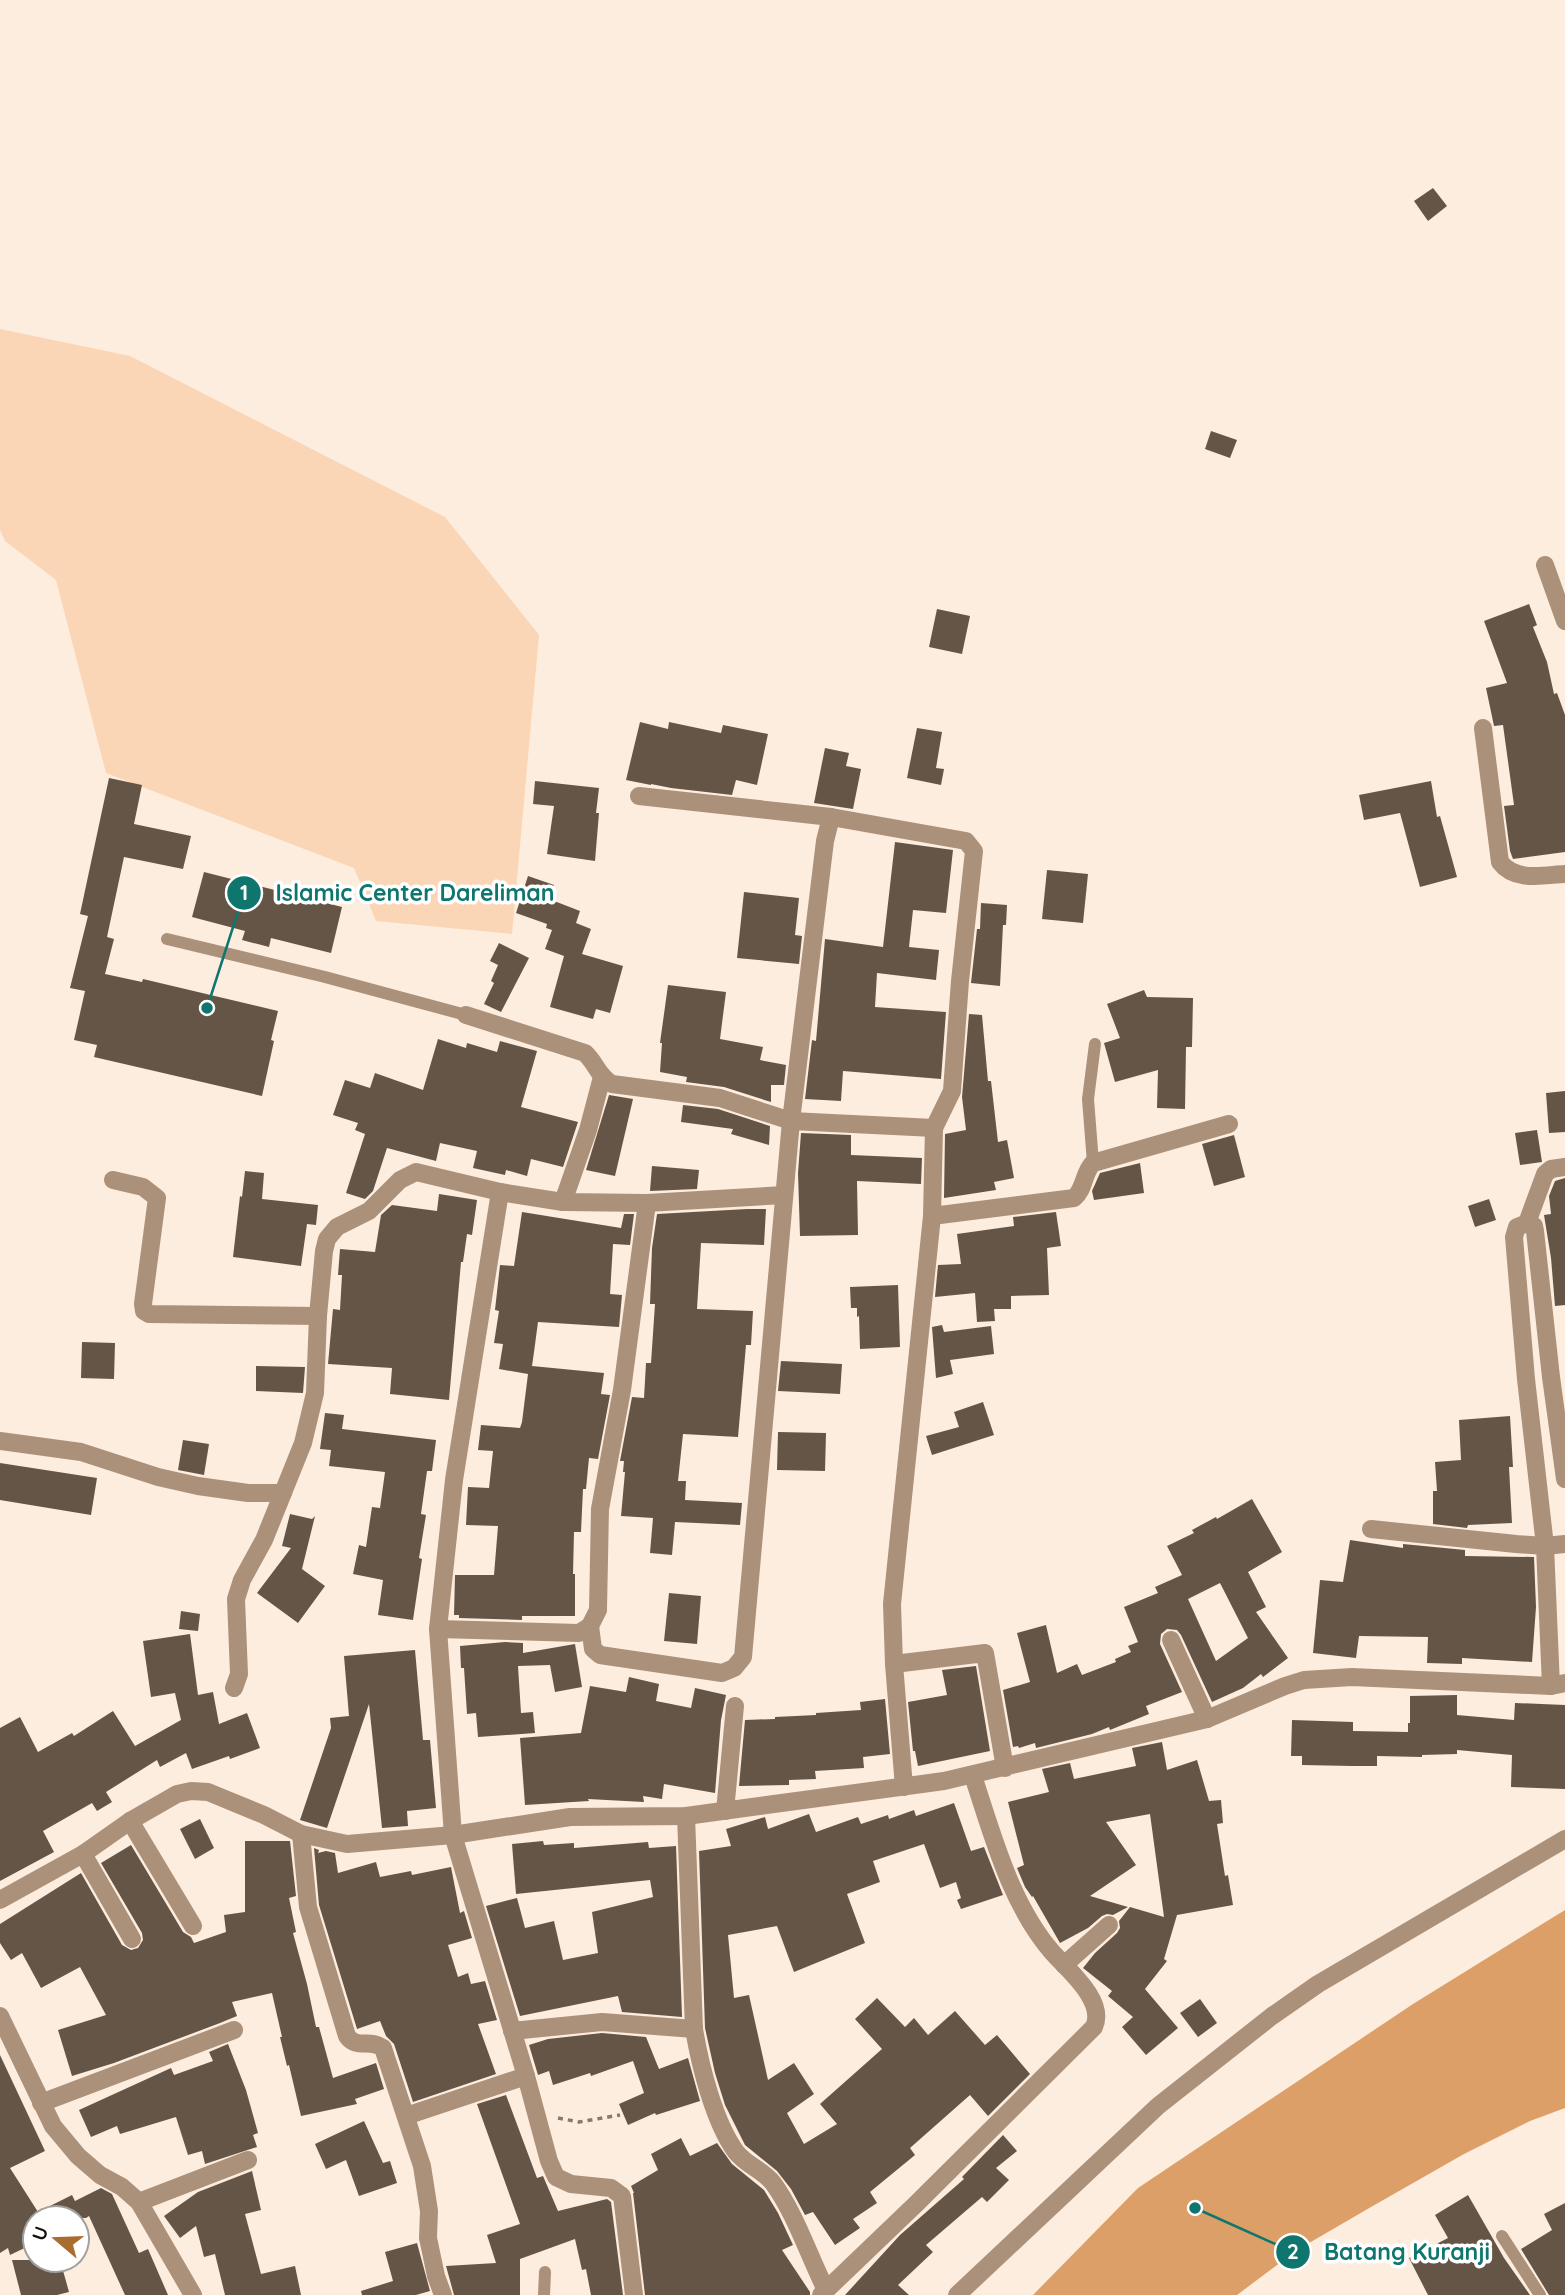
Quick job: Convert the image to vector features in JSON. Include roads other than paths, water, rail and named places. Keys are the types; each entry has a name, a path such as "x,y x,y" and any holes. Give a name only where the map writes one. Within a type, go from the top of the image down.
{"street":[{"path":"1545,565 1565,621"},
{"path":"1483,728 1500,862 1507,871 1514,874 1565,874"},
{"path":"639,796 831,817 966,841 974,850 952,1091 934,1128 932,1216 892,1604 904,1787"},
{"path":"590,1626 593,1649 600,1654 722,1673 734,1668 743,1657 791,1121 825,841 831,817"},
{"path":"466,1015 585,1053 602,1077 612,1084 720,1098 791,1121 934,1128"},
{"path":"563,1202 588,1130 602,1077"},
{"path":"932,1216 1074,1198 1081,1192 1088,1167 1093,1163 1229,1124"},
{"path":"1527,1223 1545,1174 1551,1169 1565,1167"},
{"path":"234,1688 239,1674 236,1599 242,1580 264,1540 303,1443 315,1393 318,1316 327,1239 337,1227 369,1211 400,1180 416,1172 500,1192 563,1202 647,1203 784,1195"},
{"path":"113,1180 143,1187 157,1198 144,1311 149,1314 318,1316"},
{"path":"500,1192 454,1480 438,1629 453,1835 549,2161 556,2177 571,2184 611,2188 622,2196 634,2295"},
{"path":"438,1629 579,1633 590,1626 598,1610 600,1509 622,1390 647,1203"},
{"path":"0,1900 83,1854 130,1821 177,1794 191,1790 208,1793 253,1810 301,1834 347,1844 453,1835 570,1817 686,1816 973,1776 1207,1719 1304,1680 1327,1677 1558,1684 1514,1237 1517,1227 1527,1223 1534,1226 1535,1231 1565,1479"},
{"path":"1526,1379 1551,1377"},
{"path":"0,1441 81,1452 158,1477 198,1486 248,1493 283,1493"},
{"path":"1371,1529 1545,1546 1565,1544"},
{"path":"1171,1640 1207,1719"},
{"path":"894,1664 985,1653 1005,1768"},
{"path":"725,1811 735,1706"},
{"path":"686,1816 694,2029 712,2101 736,2152 752,2168 771,2180 777,2189 789,2210 823,2292 916,2204 1094,2027 1097,2013 1094,2002 1052,1952 1016,1895 998,1853 973,1776"},
{"path":"130,1821 192,1926"},
{"path":"301,1834 308,1906 347,2036 352,2043 371,2042 383,2048 407,2116 422,2166 429,2211 428,2238 443,2295"},
{"path":"957,2295 1158,2106 1272,2016 1318,1984 1565,1839"},
{"path":"83,1854 131,1939"},
{"path":"1064,1965 1109,1925"},
{"path":"0,2016 53,2126 78,2156 139,2202 194,2295"},
{"path":"512,2031 602,2022 694,2029"},
{"path":"41,2103 234,2030"},
{"path":"407,2116 526,2076"},
{"path":"139,2202 248,2160"}],"lane":[{"path":"167,939 466,1015"},
{"path":"1093,1163 1087,1099 1095,1044"},
{"path":"1502,2236 1540,2295"},
{"path":"544,2295 545,2272"}],"place":[{"name":"Islamic Center Dareliman","path":"207,1008"},
{"name":"Batang Kuranji","path":"1195,2208"}]}
